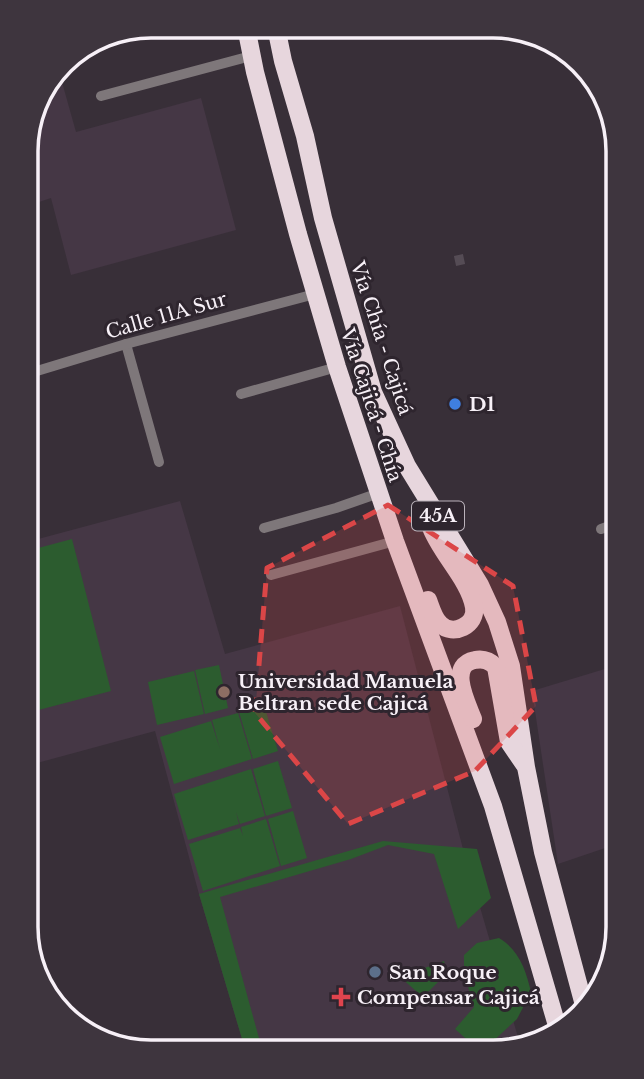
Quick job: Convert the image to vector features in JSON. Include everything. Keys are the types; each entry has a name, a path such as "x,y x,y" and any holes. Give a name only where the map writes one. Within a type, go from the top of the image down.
{"highway":[{"name":"Vía Cajicá - Chía","path":"248,38 315,294 337,367 397,547 493,806 555,1021"},
{"name":"Vía Chía - Cajicá","path":"278,38 323,218 373,392 407,466 480,585 497,622 511,666 526,767 543,852 582,996"},
{"path":"397,547 413,563 439,624 455,630 471,621 475,611 471,597 430,527 429,501"},
{"path":"517,888 523,867 460,676 463,667 470,661 489,661 496,667 509,742 526,767"}],"street":[{"path":"101,96 251,56"},
{"name":"Calle 11A Sur","path":"38,371 126,344 315,294"},
{"path":"126,344 159,461"},
{"path":"241,394 337,367"},
{"path":"264,528 379,493"},
{"path":"601,529 606,527"},
{"path":"271,575 397,547"}],"highlighted area":[{"path":"388,505 513,586 536,706 475,771 348,824 255,713 267,568"}],"shaded area":[{"path":"62,83 76,132 201,98 236,230 71,275 51,198 38,202 39,137 50,102"},
{"name":"Universidad Manuela Beltran sede Cajicá","path":"180,501 225,654 400,606 463,849 518,1037 492,1040 242,1040 155,731 38,763 38,539"},
{"path":"605,669 605,848 558,864 532,691"}],"green space":[{"path":"72,539 111,691 38,710 38,548"},
{"path":"219,665 228,708 205,714 195,670"},
{"path":"194,671 204,714 157,725 148,682"},
{"path":"264,705 278,751 253,759 239,712"},
{"path":"238,713 252,759 174,784 160,737 211,721 220,749 212,720"},
{"path":"278,761 292,808 266,816 253,769"},
{"path":"251,769 265,816 240,824 236,812 239,824 188,840 174,794"},
{"path":"293,811 307,858 281,866 268,819"},
{"path":"266,819 280,866 203,891 189,844 240,828 243,836 241,827"},
{"path":"383,841 477,849 491,898 458,929 434,854 388,845 351,859 220,897 260,1040 242,1040 199,894"},
{"path":"499,938 512,948 521,961 531,992 517,1019 495,1040 467,1040 455,1029 474,1007 464,973 464,955 477,943"},
{"path":"444,961 447,973 423,997 400,977"}],"tunnel":[{"path":"455,261 464,259"}],"place":[{"name":"D1","path":"455,404"},
{"name":"Universidad Manuela Beltran sede Cajicá","path":"224,692"},
{"name":"San Roque","path":"375,972"},
{"name":"Compensar Cajicá","path":"341,997"}]}
